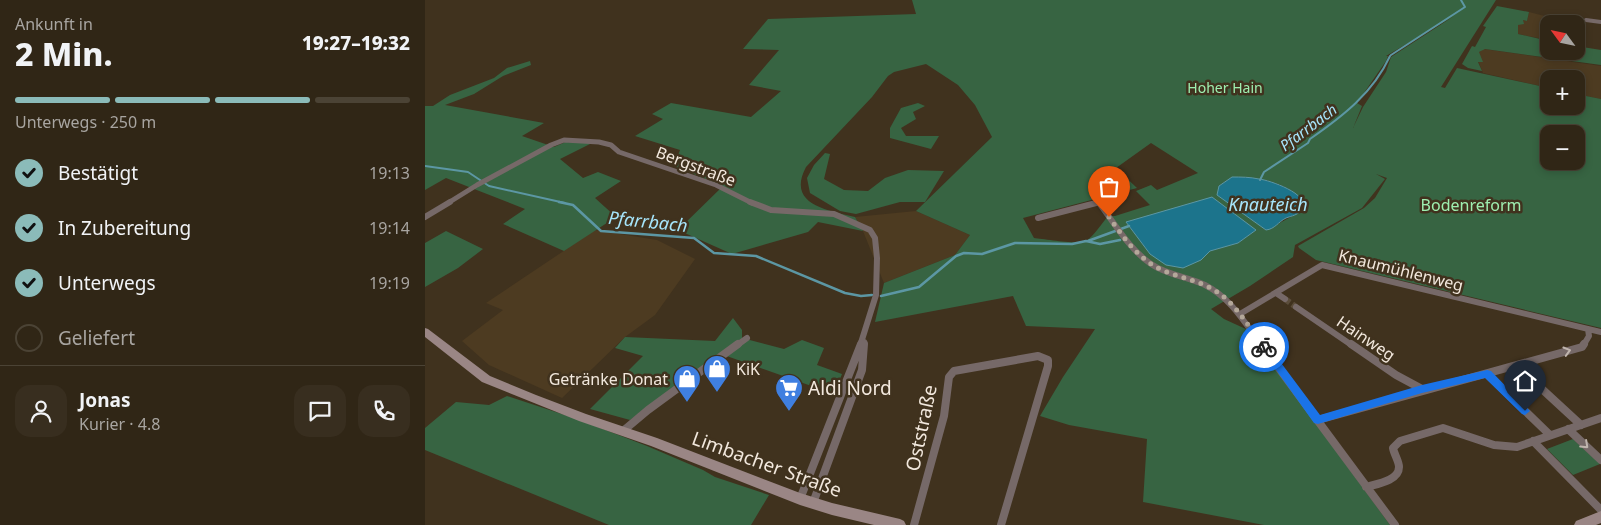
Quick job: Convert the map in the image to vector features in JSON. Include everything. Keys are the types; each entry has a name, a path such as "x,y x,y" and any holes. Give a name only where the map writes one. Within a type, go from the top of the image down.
{"street":[{"path":"1586,20 1601,22"},
{"name":"Bergstraße","path":"425,217 477,185 551,145 564,140 584,140 611,145 622,153 716,186 771,210 834,214 870,230 875,238 876,295 865,333 800,499"},
{"path":"1038,218 1099,203 1102,198 1125,190"},
{"path":"1099,203 1128,243 1151,264 1166,272 1193,280 1218,292 1229,301 1395,525"},
{"name":"Knaumühlenweg","path":"1240,314 1322,265 1601,332"},
{"path":"1276,292 1285,299"},
{"name":"Hainweg","path":"1296,307 1396,375 1422,389"},
{"path":"1318,420 1422,389 1487,374 1582,347 1589,336 1588,329"},
{"name":"Limbacher Straße","path":"425,332 486,379 583,418 623,431 800,499 900,525"},
{"name":"Bergstraße","path":"813,503 862,370 865,333"},
{"path":"623,431 648,410 747,338"},
{"name":"Oststraße","path":"914,525 944,416 949,376 954,371 994,362 1038,356 1045,357 1048,360 1048,366 1001,525"},
{"path":"1517,366 1581,425"},
{"path":"1487,374 1550,436"},
{"path":"1366,487 1395,477 1398,473 1399,469 1393,448 1399,440 1443,428 1504,447 1517,447 1601,418"},
{"path":"1568,429 1601,460"},
{"path":"1533,442 1601,510"},
{"path":"1580,525 1601,517"}],"shaded area":[{"path":"1529,12 1541,15 1540,38 1518,34 1518,25 1523,20 1527,21"},
{"path":"1484,49 1540,57 1540,60 1560,60 1601,66 1601,99 1585,96 1585,70 1540,70 1540,86 1483,73 1478,61 1479,52"},
{"path":"916,211 970,235 955,255 884,283 863,231 855,217"},
{"path":"595,230 657,240 695,259 655,315 625,337 562,398 489,365 462,341 503,310 486,303"}],"green space":[{"path":"912,0 1496,0 1441,87 1445,88 1457,68 1540,86 1540,115 1585,115 1585,96 1601,99 1601,328 1316,260 1299,248 1298,246 1364,208 1375,198 1387,178 1376,174 1385,179 1362,208 1295,245 1293,257 1211,309 1224,319 1248,330 1390,525 1264,525 1143,502 1147,439 1069,425 1040,416 1095,329 1026,326 1013,296 875,322 884,283 955,255 970,235 916,211 992,137 975,105 958,85 926,64 894,72 888,76 872,97 806,167 801,180 801,190 813,204 833,212 855,217 863,231 818,222 808,232 732,254 678,230 723,186 674,166 680,150 635,136 663,119 652,114 671,103 751,117 781,91 749,85 779,50 743,49 768,19 916,14","holes":["1454,16 1391,57 1386,72 1363,107 1353,128 1362,106 1357,103 1386,61 1388,56 1386,56","1151,143 1198,173 1157,190 1151,185 1136,191 1150,205 1115,216 1108,216 1086,241 1069,242 1034,238 1023,218 1137,188 1116,168","1232,177 1267,180 1283,186 1298,196 1303,205 1302,209 1266,230 1236,208 1219,186","1126,222 1256,230 1238,243 1210,251 1201,260 1150,254"]},
{"path":"1497,6 1529,12 1527,21 1523,20 1524,24 1518,25 1518,34 1540,39 1540,57 1485,49 1479,52 1483,62 1478,62 1482,71 1468,68 1462,64 1472,46 1475,47 1486,27 1483,26"},
{"path":"1585,47 1601,50 1601,65 1565,60 1585,60"},
{"path":"530,61 531,65 503,76 474,94 445,105 544,123 522,136 554,147 568,141 592,143 560,159 583,178 598,172 621,181 595,198 616,217 564,251 503,224 525,209 446,178 425,190 425,106 433,106 450,95 494,78 507,68"},
{"path":"918,103 925,106 913,112 916,119 901,128 906,136 939,136 931,149 890,138 890,128 901,108"},
{"path":"825,153 830,154 824,179 844,190 868,191 885,178 908,170 944,171 925,202 900,202 856,214 840,211 810,193 807,178 814,165"},
{"path":"446,231 483,249 458,268 425,287 425,243"},
{"path":"733,318 742,330 742,338 784,349 802,340 824,348 817,365 842,374 834,394 721,354 630,420 590,409 643,356 615,348 625,337 715,341"},
{"path":"507,396 577,419 647,446 715,477 769,495 751,525 609,525 425,450 425,428 456,402 489,405"},
{"path":"1573,439 1600,464 1573,475 1547,449"}],"water":[{"name":"Knauteich","path":"1232,177 1256,178 1288,189 1300,198 1303,203 1302,209 1297,214 1266,230 1217,195 1219,186"},
{"name":"Knauteich","path":"1212,197 1256,230 1238,243 1210,251 1201,260 1183,268 1166,265 1150,254 1126,222"}],"waterway":[{"name":"Pfarrbach","path":"1391,55 1465,7 1461,0"},
{"name":"Pfarrbach","path":"1260,180 1264,172 1308,143 1310,139 1356,103 1375,81 1390,56"},
{"name":"Pfarrbach","path":"425,166 468,172 489,186 565,203"},
{"name":"Pfarrbach","path":"559,202 573,205 601,231 694,238 714,253 756,256 845,293 861,296 872,295"},
{"path":"1088,241 1129,226"},
{"name":"Pfarrbach","path":"881,296 919,287 956,256 964,253 982,254 1015,243 1072,244 1086,241 1100,244 1120,240"}],"tunnel":[{"path":"1285,299 1296,307"}],"way so far":[{"path":"1109,217 1128,243 1151,264 1166,272 1205,285 1229,301 1264,347"}],"place":[{"name":"KiK","path":"717,393"},
{"name":"Getränke Donat","path":"687,403"},
{"name":"Aldi Nord","path":"789,412"}],"route":[{"path":"1264,347 1318,420 1422,389 1487,374 1525,411"}],"park label":[{"name":"Hoher Hain","path":"1225,87"},
{"name":"Bodenreform","path":"1471,205"}]}
